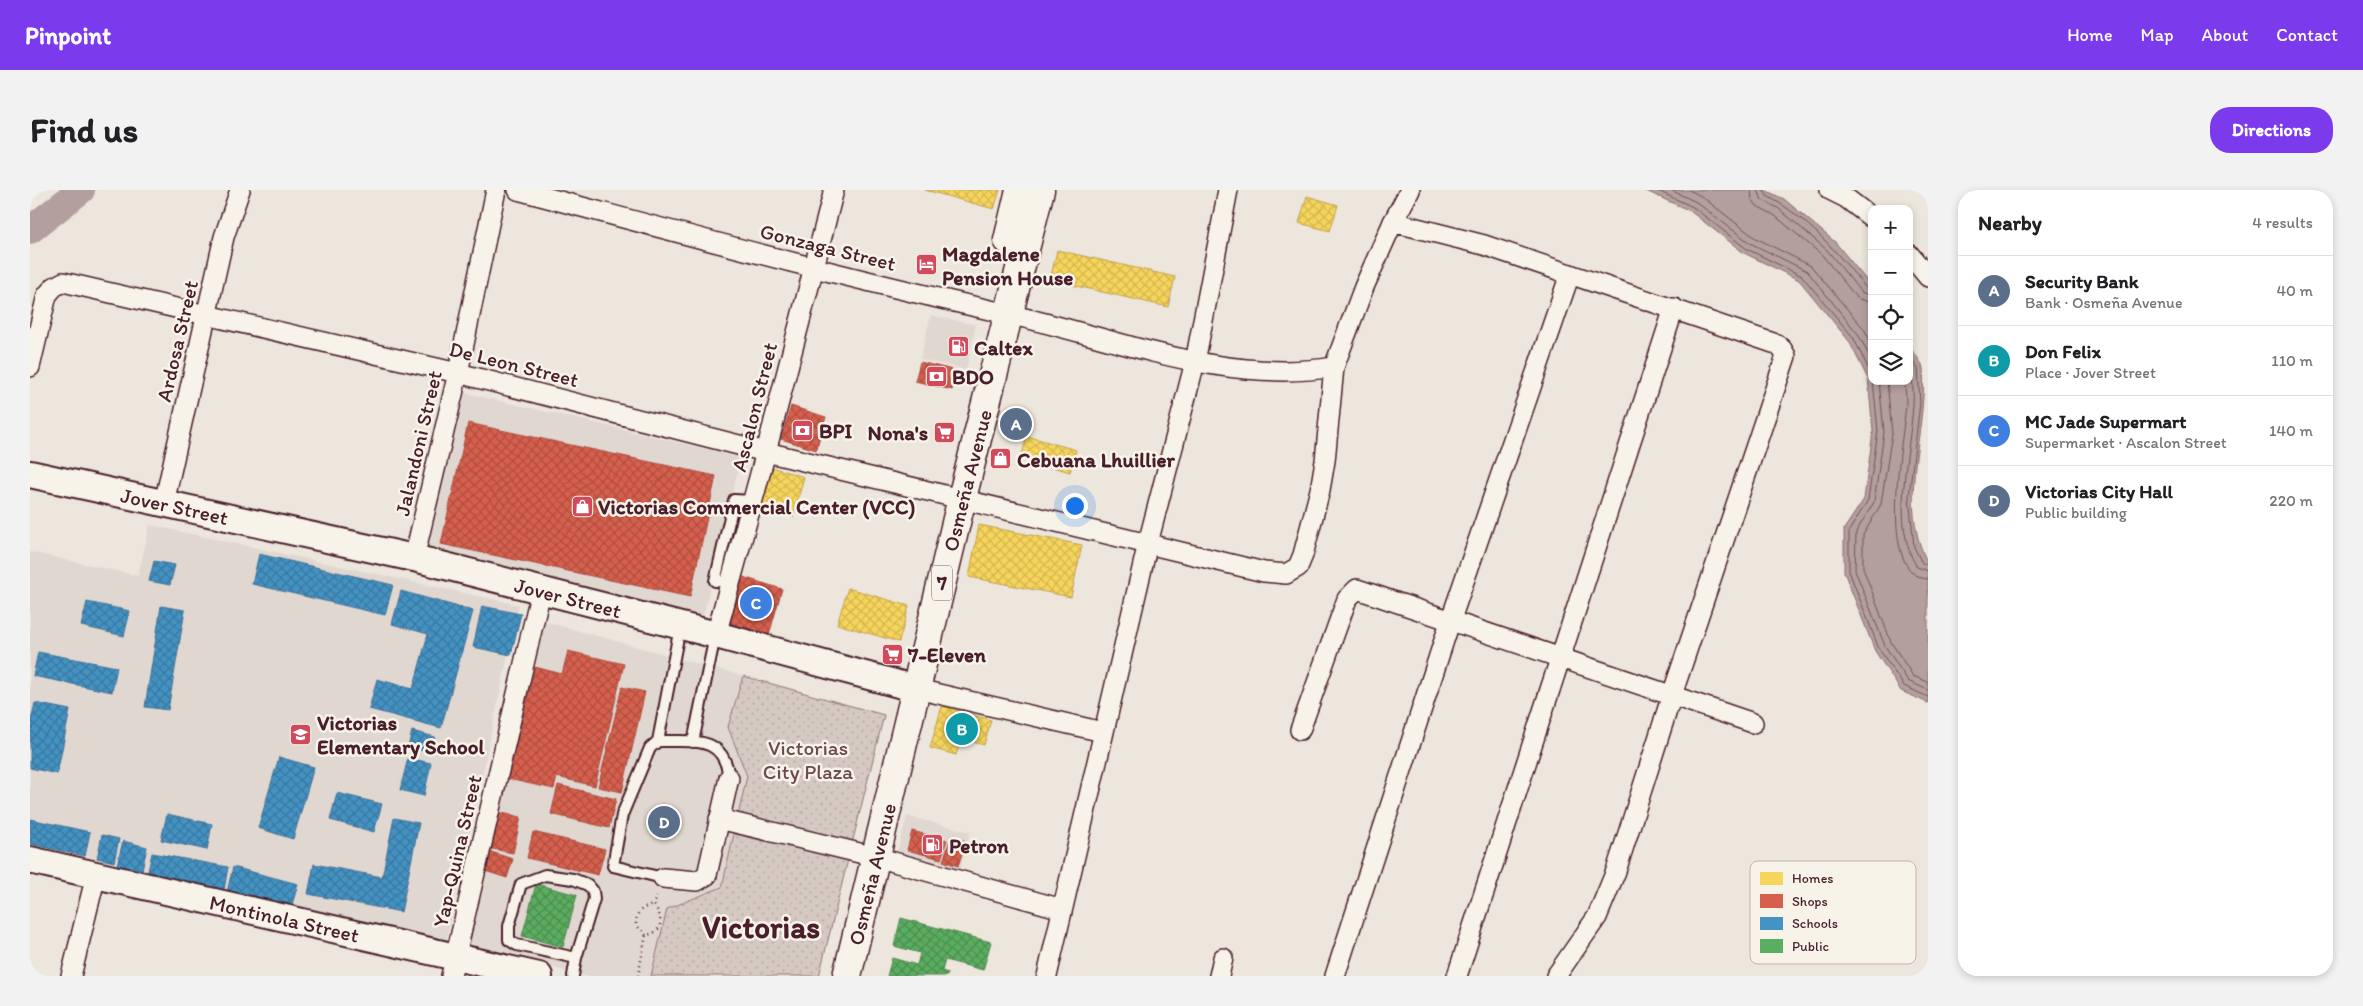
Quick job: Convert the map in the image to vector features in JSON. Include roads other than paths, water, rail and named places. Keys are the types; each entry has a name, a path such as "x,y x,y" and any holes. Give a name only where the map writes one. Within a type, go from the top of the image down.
{"main road":[{"name":"Osmeña Avenue","path":"828,976 867,855 999,313 1020,190"},
{"name":"Osmeña Avenue","path":"999,313 1040,190"},
{"name":"Osmeña Avenue","path":"847,976 867,855"}],"street":[{"name":"Ardosa Street","path":"164,503 224,237 240,190"},
{"name":"Jalandoni Street","path":"414,558 458,373 496,190"},
{"name":"Gonzaga Street","path":"518,190 812,267 1196,362 1305,372 1334,367"},
{"name":"Ascalon Street","path":"716,634 766,452 812,267 834,190"},
{"path":"1048,976 1148,543 1196,362 1228,190"},
{"name":"De Leon Street","path":"30,367 47,295 54,287 64,282 458,373 766,452 1264,572 1286,574 1298,567 1303,555 1320,490 1325,461 1334,367 1364,287 1393,222 1410,190"},
{"path":"1830,190 1846,198 1868,215"},
{"path":"1393,222 1484,245 1674,308 1776,344 1782,348 1786,356 1672,695 1616,871 1597,917 1556,976"},
{"path":"1913,259 1928,278"},
{"path":"1335,976 1450,622 1570,274"},
{"path":"1457,976 1674,308"},
{"name":"Jover Street","path":"30,474 414,558 716,634 908,687 1104,732"},
{"path":"1300,730 1348,599 1357,589 1366,590 1450,622 1753,723"},
{"name":"Yap-Quina Street","path":"453,966 541,591"},
{"path":"662,878 697,881 707,875 728,778"},
{"path":"719,819 867,855 1062,909"},
{"name":"Montinola Street","path":"30,860 453,966 539,976"},
{"path":"71,976 96,875"}],"lane":[{"path":"662,878 613,866 622,815 650,748 658,741 680,626"},
{"path":"693,742 716,634"},
{"path":"658,741 693,742 717,748 723,754 728,778"},
{"path":"573,976 576,958 594,899 593,891 588,885 573,879 545,874 521,884 509,926 509,940 517,945 576,958"}],"water":[{"path":"1644,190 1765,190 1784,199 1835,242 1868,282 1868,379 1849,341 1799,280 1744,253 1690,211"},
{"path":"1913,351 1923,368 1921,417 1913,491 1914,516 1919,540 1928,564 1928,703 1901,691 1875,651 1844,572 1844,529 1864,499 1873,431 1869,385 1913,385"}],"waterway":[{"path":"30,230 81,190"}],"place":[{"name":"Magdalene Pension House","path":"926,265"},
{"name":"Caltex","path":"958,347"},
{"name":"BDO","path":"936,376"},
{"name":"Security Bank","path":"1016,424"},
{"name":"BPI","path":"803,430"},
{"name":"Nona's","path":"944,432"},
{"name":"Cebuana Lhuillier","path":"1001,459"},
{"name":"Victorias Commercial Center (VCC)","path":"582,506"},
{"name":"MC Jade Supermart","path":"756,603"},
{"name":"7-Eleven","path":"892,654"},
{"name":"Don Felix","path":"962,729"},
{"name":"Victorias Elementary School","path":"301,734"},
{"name":"Victorias City Hall","path":"664,822"},
{"name":"Petron","path":"933,845"}],"district":[{"name":"Victorias","path":"761,927"}],"park label":[{"name":"Victorias City Plaza","path":"808,759"}]}
